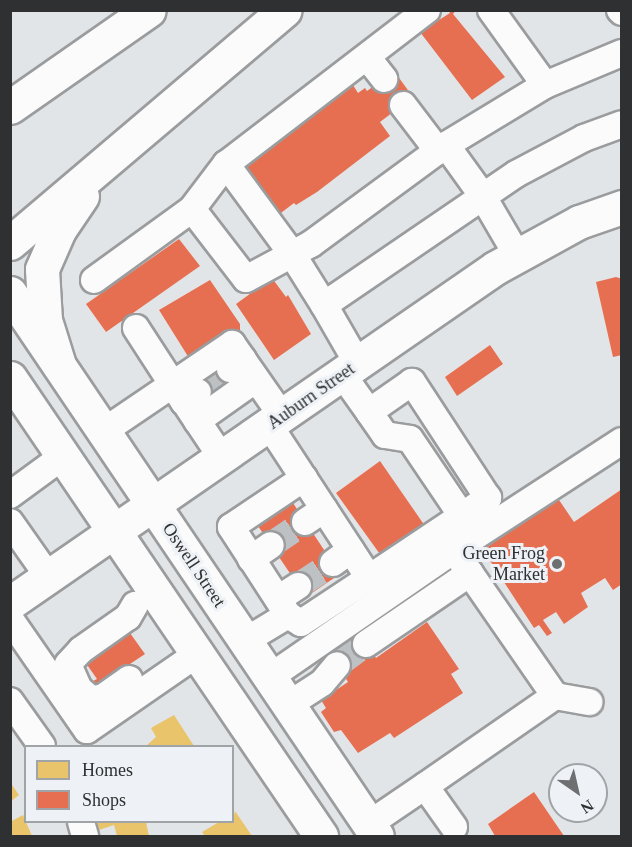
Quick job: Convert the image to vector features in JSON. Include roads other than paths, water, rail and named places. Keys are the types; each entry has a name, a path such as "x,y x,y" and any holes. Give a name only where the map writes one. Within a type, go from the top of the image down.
{"main road":[{"path":"10,107 149,10"},
{"path":"10,243 285,10"},
{"path":"59,365 45,320 42,269 59,230 104,164"},
{"name":"Auburn Street","path":"10,603 517,255 579,222 621,207"},
{"name":"Oswell Street","path":"10,293 373,830"},
{"path":"10,378 113,531 145,599 197,654 321,837"}],"lane":[{"path":"94,280 192,209 226,164 427,10"},
{"path":"491,10 545,85"},
{"path":"192,209 246,279 292,254 442,148 545,85 621,52"},
{"path":"367,57 384,78"},
{"path":"403,105 482,195 517,255"},
{"path":"324,304 482,195 543,158 621,124"},
{"path":"226,164 292,254 324,304 369,412 385,435 410,439 462,516"},
{"path":"136,328 188,400 222,458"},
{"path":"188,400 232,344 243,370 275,421 304,478 314,515 342,556 369,578"},
{"path":"104,431 188,400 243,370"},
{"path":"304,478 231,527 261,552 301,623 488,498 412,382 369,412"},
{"path":"270,677 454,550 621,441"},
{"path":"10,495 63,456"},
{"path":"10,522 48,576"},
{"path":"454,550 555,696"},
{"path":"366,644 470,573"},
{"path":"44,668 145,599"},
{"path":"145,599 129,617 74,656 68,670 85,698 92,700 103,698 141,671 167,673"},
{"path":"245,641 288,600"},
{"path":"10,619 87,730 197,654"},
{"path":"288,705 322,683 337,665"},
{"path":"373,830 425,786 555,696 589,702"},
{"path":"10,701 41,745"},
{"path":"425,786 454,827"}],"tunnel":[{"path":"198,392 229,370"},
{"path":"271,545 305,522"},
{"path":"298,586 333,563"},
{"path":"337,665 366,644"}],"place":[{"name":"Green Frog Market","path":"557,564"}]}
